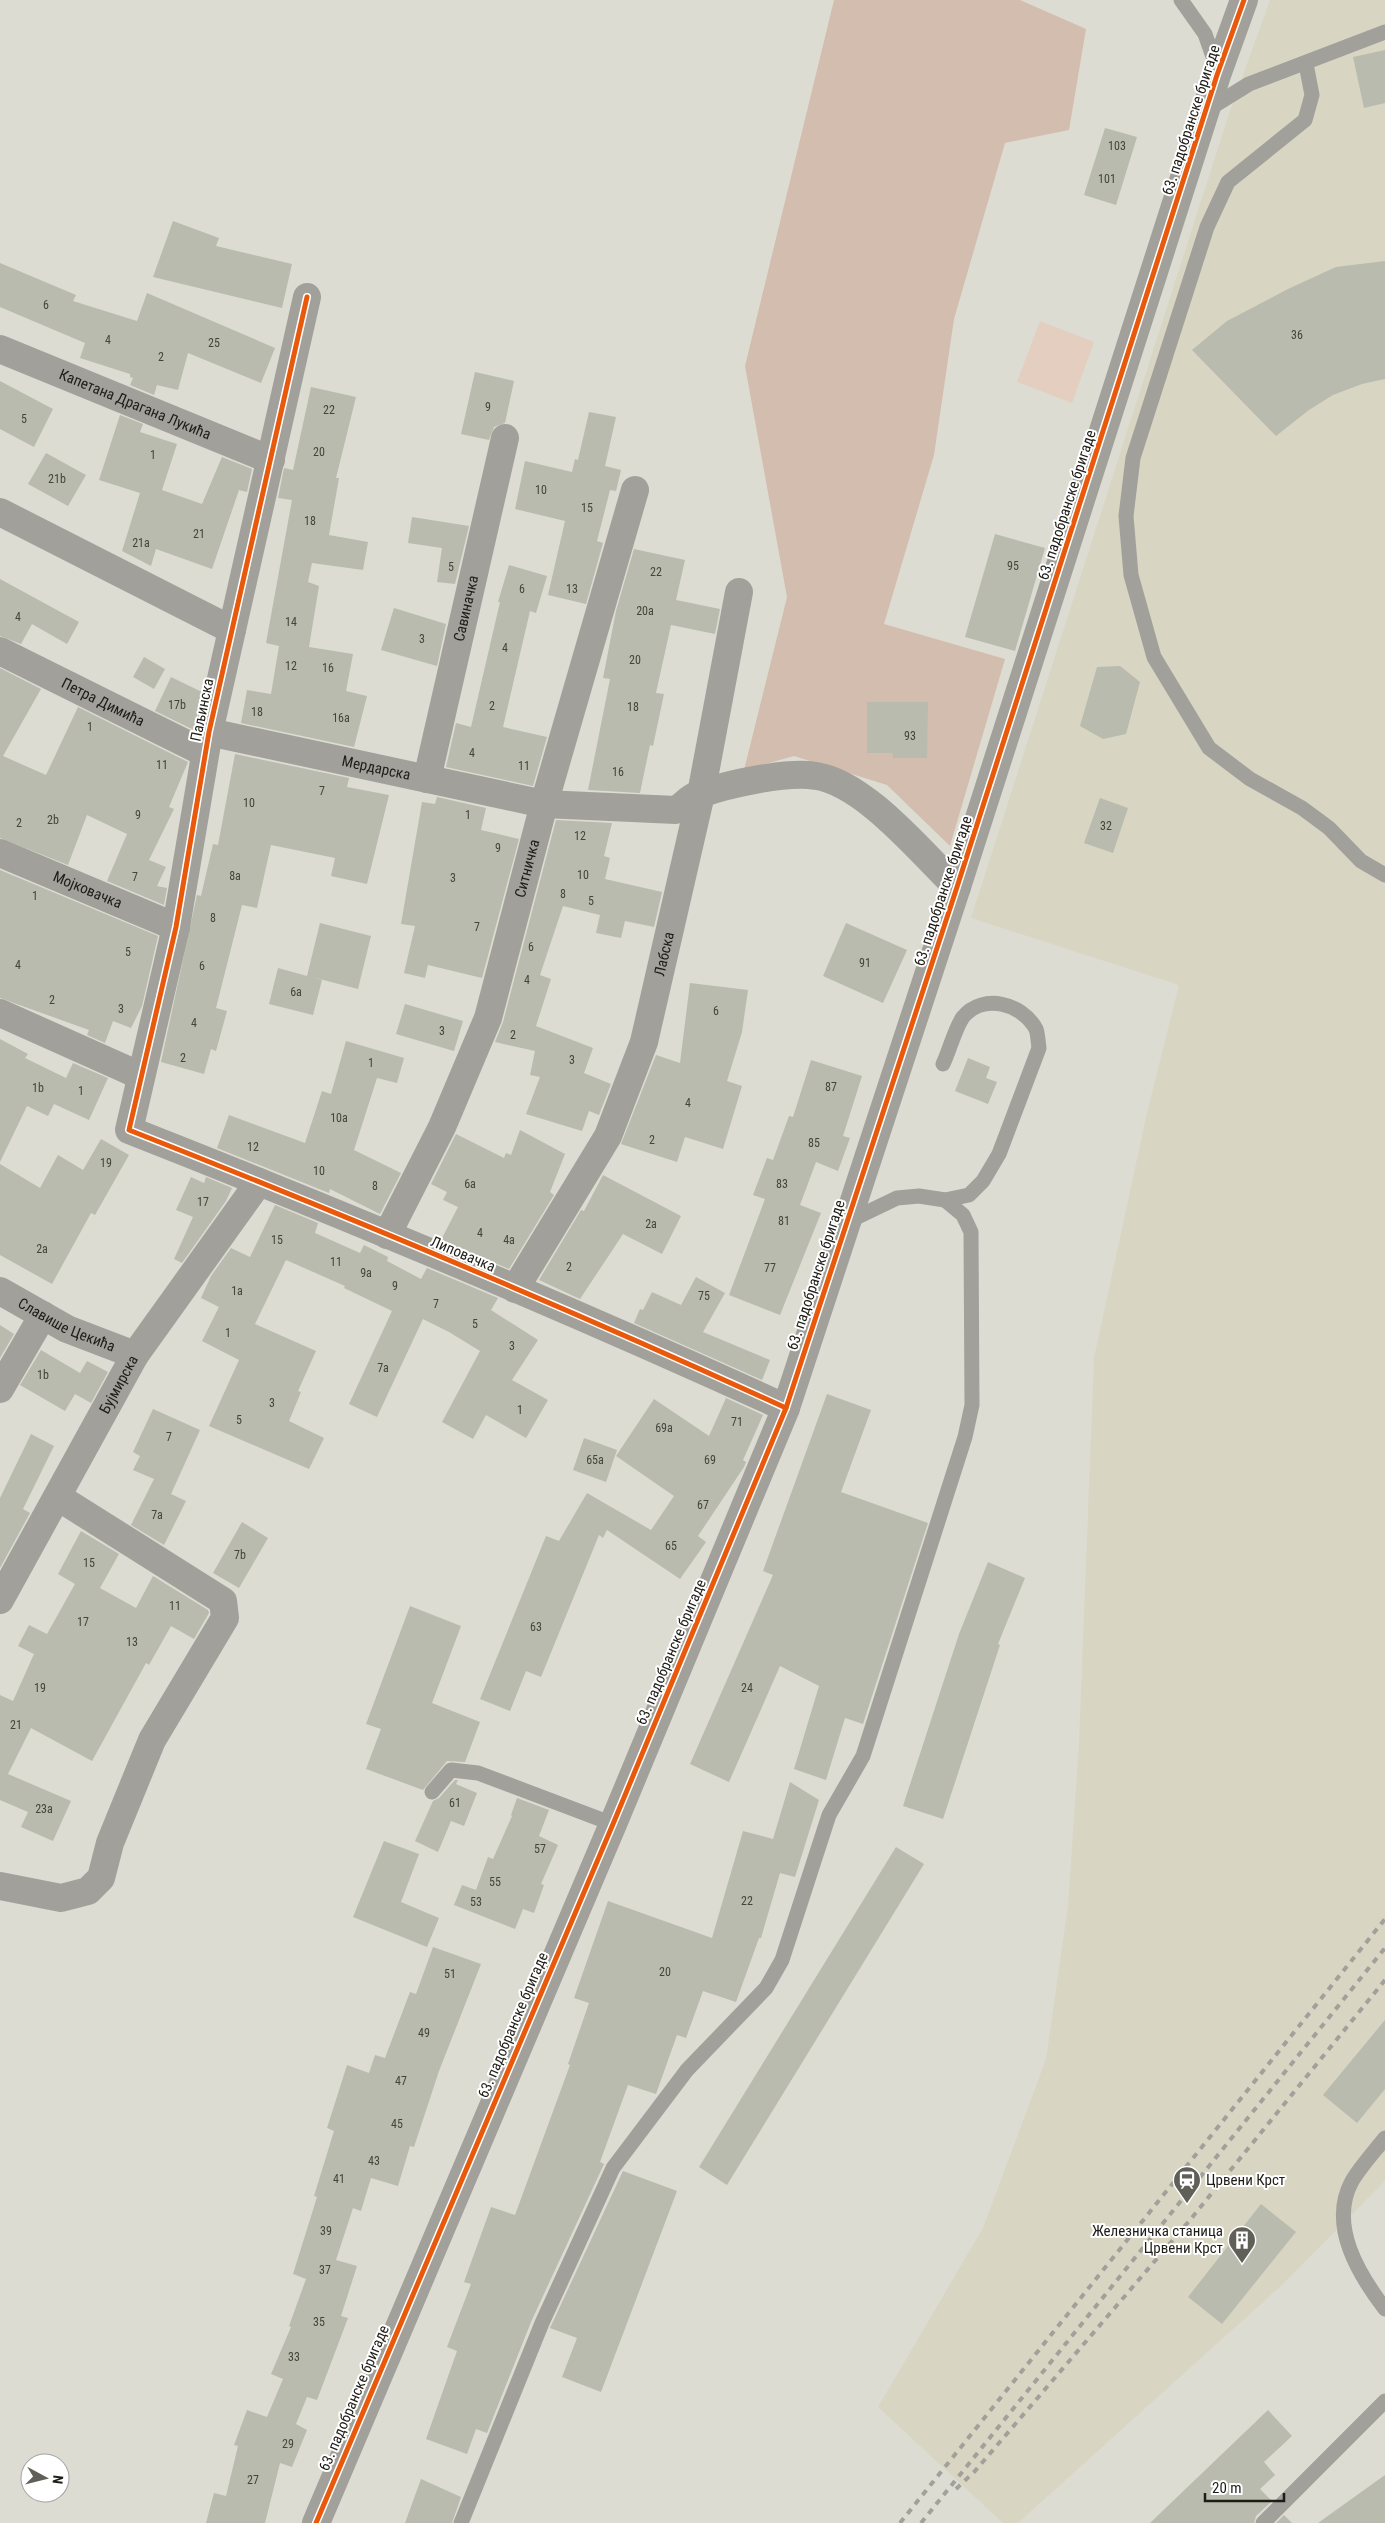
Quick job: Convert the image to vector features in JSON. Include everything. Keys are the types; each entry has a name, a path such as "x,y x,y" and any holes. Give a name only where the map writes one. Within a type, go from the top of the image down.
{"street":[{"name":"63. падобранске бригаде","path":"316,2523 613,1824 786,1408 957,887 1206,111 1244,0"},
{"name":"Паљинска","path":"128,1130 176,927 207,742 307,297"},
{"name":"Капетана Драгана Лукића","path":"0,349 270,460"},
{"name":"Савиначка","path":"427,779 505,438"},
{"name":"Ситничка","path":"387,1235 442,1127 488,1018 544,804 635,490"},
{"path":"0,512 232,630"},
{"name":"Лабска","path":"515,1288 608,1136 644,1042 701,794 739,592"},
{"name":"Петра Димића","path":"0,651 207,742"},
{"name":"Мердарска","path":"207,742 427,779 544,804 676,810 690,798 723,787 807,775 827,778 867,800 957,887"},
{"name":"Мојковачка","path":"0,853 176,927"},
{"path":"0,1013 141,1076"},
{"name":"Липовачка","path":"128,1130 515,1288 786,1408"},
{"name":"Бујмирска","path":"0,1600 135,1356 259,1182"},
{"name":"Славише Цекића","path":"0,1291 68,1329 135,1356"},
{"path":"0,1389 43,1315"},
{"path":"0,1886 61,1898 88,1891 101,1878 110,1843 152,1740 225,1618 223,1601 58,1497"}],"lane":[{"path":"1181,0 1205,34 1216,61 1218,75"},
{"path":"1206,111 1249,84 1306,64 1385,32"},
{"path":"1306,64 1312,95 1305,120 1228,182 1207,228 1133,458 1126,516 1131,575 1154,657 1208,748 1250,780 1302,808 1329,828 1361,861 1385,875"},
{"path":"847,1222 897,1198 918,1196 945,1200 968,1195 983,1181 999,1154 1039,1048 1036,1029 1022,1013 999,1002 982,1003 963,1018 943,1064"},
{"path":"461,2523 542,2324 613,2168 687,2070 766,1988 782,1960 829,1814 864,1756 965,1437 972,1405 972,1232 963,1215 945,1200"},
{"path":"432,1792 451,1770 478,1773 613,1824"},
{"path":"1385,2138 1352,2182 1344,2207 1346,2234 1353,2258 1365,2282 1385,2308"},
{"path":"1263,2523 1385,2401"}],"shaded area":[{"path":"834,0 1020,0 1086,29 1069,130 1005,143 954,319 934,455 884,624 1005,659 950,846 887,785 794,756 744,770 787,597 745,366"},
{"path":"1270,0 1385,0 1385,2181 1283,2284 1018,2523 1003,2523 878,2407 983,2228 1046,2059 1068,1905 1079,1743 1094,1358 1147,1113 1179,985 971,918 1228,117"},
{"path":"1040,321 1094,342 1072,403 1017,382"}],"building":[{"path":"1385,50 1385,103 1364,108 1353,57"},
{"path":"1105,128 1137,137 1116,205 1084,195"},
{"path":"173,221 219,238 216,246 292,264 282,308 153,277"},
{"path":"1385,261 1385,379 1362,384 1333,395 1309,410 1276,436 1192,350 1227,321 1288,289 1336,267"},
{"path":"0,263 76,295 73,301 137,321 147,293 275,348 261,383 188,353 178,390 157,385 154,395 130,385 133,378 130,377 130,374 80,358 85,343 0,307"},
{"path":"475,372 514,381 505,423 494,427 489,440 461,434"},
{"path":"0,381 53,409 34,447 0,429"},
{"path":"311,387 356,397 336,478 339,478 329,535 368,542 363,570 312,563 308,582 319,586 309,647 353,654 346,691 367,696 354,747 241,723 247,690 271,694 279,646 266,643 292,500 278,498 284,468 293,470"},
{"path":"589,412 616,417 605,466 621,470 616,491 610,490 597,541 603,543 586,604 548,595 565,521 515,509 525,461 572,472 575,459 578,460"},
{"path":"120,415 143,424 140,432 177,444 162,490 202,504 222,457 252,469 247,492 239,490 212,569 156,549 151,566 122,551 140,493 99,480"},
{"path":"46,453 86,475 68,506 28,484"},
{"path":"412,517 469,526 455,584 437,582 442,548 408,543"},
{"path":"995,534 1045,548 1015,651 965,637"},
{"path":"634,549 685,560 676,600 720,609 715,634 671,625 656,693 664,694 653,746 650,745 640,793 588,790 610,679 603,678 616,611"},
{"path":"509,565 547,576 536,613 530,611 503,727 547,737 533,786 446,767 456,723 471,727 500,602 498,602"},
{"path":"0,579 79,622 67,644 32,624 21,644 0,636"},
{"path":"394,608 446,624 437,666 381,650"},
{"path":"144,657 165,669 154,689 133,677"},
{"path":"1120,666 1140,682 1126,734 1103,739 1080,726 1097,667"},
{"path":"0,668 41,689 3,756 46,775 78,707 188,762 169,807 174,809 149,860 166,867 157,886 167,888 164,905 107,881 127,834 87,815 68,865 0,838"},
{"path":"171,677 202,692 194,730 155,711"},
{"path":"867,702 928,702 927,758 893,758 893,753 867,753"},
{"path":"235,754 349,778 347,787 389,795 367,884 331,876 335,858 271,845 257,908 242,905 216,1008 227,1011 216,1051 211,1049 204,1074 161,1062 197,895 201,896 213,844 218,845"},
{"path":"437,797 486,808 481,830 519,839 482,978 428,965 425,978 404,973 415,926 401,924 422,802 435,804"},
{"path":"1100,798 1128,808 1113,853 1084,843"},
{"path":"556,820 612,823 604,856 610,858 605,879 662,892 654,927 625,921 621,938 596,933 600,915 563,906 540,975 551,979 536,1026 593,1048 584,1073 611,1084 599,1115 589,1111 582,1131 526,1114 540,1077 530,1075 535,1051 495,1042 503,1022"},
{"path":"0,870 158,936 142,1006 131,1028 113,1021 105,1043 87,1035 89,1030 0,998"},
{"path":"320,923 371,936 358,989 312,977 322,980 313,1015 269,1004 278,968 307,976"},
{"path":"846,923 907,950 883,1003 823,976"},
{"path":"690,983 748,990 742,1032 727,1081 742,1086 723,1149 685,1137 677,1162 621,1144 656,1055 680,1063"},
{"path":"405,1004 463,1021 454,1051 396,1034"},
{"path":"0,1039 28,1054 25,1058 66,1078 73,1063 108,1078 89,1120 54,1104 48,1116 27,1106 0,1162"},
{"path":"346,1041 404,1058 397,1083 377,1078 354,1150 401,1173 380,1214 330,1189 329,1193 217,1148 229,1115 305,1143 322,1091 331,1094"},
{"path":"968,1058 990,1067 986,1078 997,1082 988,1104 955,1091"},
{"path":"811,1060 862,1076 843,1136 850,1138 838,1171 816,1162 800,1205 821,1213 780,1315 729,1295 765,1199 753,1195 767,1158 773,1160 789,1116 793,1117"},
{"path":"520,1130 565,1154 550,1192 554,1195 509,1269 441,1240 458,1207 443,1200 447,1192 431,1184 456,1134 504,1158 506,1153 511,1155"},
{"path":"101,1139 129,1155 95,1215 91,1213 52,1284 0,1255 0,1164 40,1188 58,1155 83,1170"},
{"path":"603,1175 681,1216 662,1254 623,1234 580,1299 539,1280 581,1210 584,1211"},
{"path":"191,1177 204,1183 206,1177 232,1188 226,1201 182,1263 174,1259 193,1217 176,1210"},
{"path":"275,1205 318,1223 315,1233 360,1253 364,1245 388,1257 387,1261 421,1279 427,1268 498,1298 491,1310 538,1340 512,1380 548,1400 526,1438 486,1415 473,1439 442,1422 480,1351 423,1319 377,1417 349,1404 392,1311 344,1288 345,1286 286,1260 255,1324 316,1351 298,1391 301,1392 289,1421 324,1438 309,1469 209,1426 239,1360 202,1341 219,1307 201,1298 211,1276 231,1248 250,1257"},
{"path":"696,1277 725,1293 703,1332 770,1360 762,1380 634,1323 640,1309 643,1310 652,1292 681,1305"},
{"path":"0,1325 14,1334 0,1358"},
{"path":"41,1350 80,1373 87,1361 108,1372 91,1403 75,1394 65,1411 20,1385"},
{"path":"827,1394 871,1410 841,1492 928,1523 863,1724 845,1718 826,1780 794,1769 819,1686 780,1666 729,1782 690,1764 773,1575 763,1571"},
{"path":"726,1398 763,1415 743,1460 746,1462 744,1467 698,1536 706,1542 680,1579 607,1530 603,1538 599,1535 541,1677 526,1671 510,1711 480,1699 546,1536 559,1541 587,1493 651,1530 674,1496 616,1456 654,1399 709,1436"},
{"path":"153,1409 200,1430 171,1494 186,1501 164,1545 131,1525 154,1479 133,1470 140,1456 133,1452"},
{"path":"31,1434 54,1446 23,1509 30,1513 0,1568 0,1498"},
{"path":"584,1438 617,1450 606,1482 573,1470"},
{"path":"242,1522 268,1538 239,1588 213,1573"},
{"path":"81,1531 119,1554 100,1588 136,1608 153,1576 208,1610 209,1613 194,1639 171,1626 149,1665 146,1663 92,1761 31,1728 8,1774 71,1801 53,1841 21,1827 28,1812 0,1800 0,1695 13,1701 34,1654 18,1646 29,1625 47,1634 75,1584 58,1574"},
{"path":"988,1562 1025,1578 998,1644 1000,1645 943,1819 903,1806 959,1634"},
{"path":"410,1606 461,1626 432,1703 480,1722 465,1762 447,1761 423,1790 366,1769 381,1729 366,1724"},
{"path":"455,1780 458,1780 456,1784 477,1793 464,1826 451,1821 438,1852 415,1841 433,1801 439,1798"},
{"path":"790,1782 819,1800 795,1877 780,1873 761,1938 759,1938 736,2002 703,1991 686,2038 677,2035 656,2094 628,2085 600,2162 604,2164 531,2322 487,2433 476,2429 467,2454 426,2439 457,2351 447,2347 471,2284 464,2282 491,2207 515,2215 570,2065 568,2064 589,2003 574,1998 608,1901 712,1938 743,1831 773,1839"},
{"path":"517,1798 549,1810 539,1836 558,1845 541,1884 544,1885 534,1913 523,1909 515,1929 454,1905 462,1885 476,1890 488,1857 493,1859 512,1816"},
{"path":"384,1841 419,1854 401,1902 439,1918 427,1947 353,1917"},
{"path":"896,1847 924,1864 727,2185 699,2167"},
{"path":"433,1947 481,1964 439,2071 414,2147 410,2146 398,2186 371,2178 361,2211 353,2208 336,2260 357,2266 341,2316 348,2318 317,2400 307,2397 296,2424 307,2430 292,2467 280,2463 265,2523 206,2523 214,2493 226,2496 238,2446 234,2445 247,2410 267,2417 283,2379 271,2374 291,2327 289,2326 306,2279 293,2274 317,2197 314,2196 334,2131 327,2128 347,2065 369,2073 375,2055 385,2058 410,1992 416,1994"},
{"path":"1385,2020 1385,2089 1357,2123 1323,2095"},
{"path":"623,2171 677,2191 601,2392 562,2377 577,2338 550,2328"},
{"name":"Железничка станица Црвени Крст","path":"1261,2204 1296,2232 1222,2324 1188,2297"},
{"path":"1268,2410 1292,2436 1264,2462 1275,2475 1260,2489 1272,2501 1256,2516 1254,2523 1150,2523"},
{"path":"1385,2475 1385,2523 1318,2523"},
{"path":"421,2479 461,2497 452,2523 405,2523"},
{"path":"1284,2515 1292,2523 1276,2523"}],"railway":[{"path":"900,2523 1385,1919"},
{"path":"921,2523 1385,1948"},
{"path":"956,2489 975,2471 1190,2220 1385,1980"}],"cycle path":[{"path":"316,2523 613,1824 786,1408 957,887 1217,75 1244,0"},
{"path":"307,297 209,732 176,927 129,1130 295,1196 459,1265 623,1335 786,1408"}],"place":[{"name":"Црвени Крст","path":"1187,2204"},
{"name":"Железничка станица Црвени Крст","path":"1242,2264"}]}
